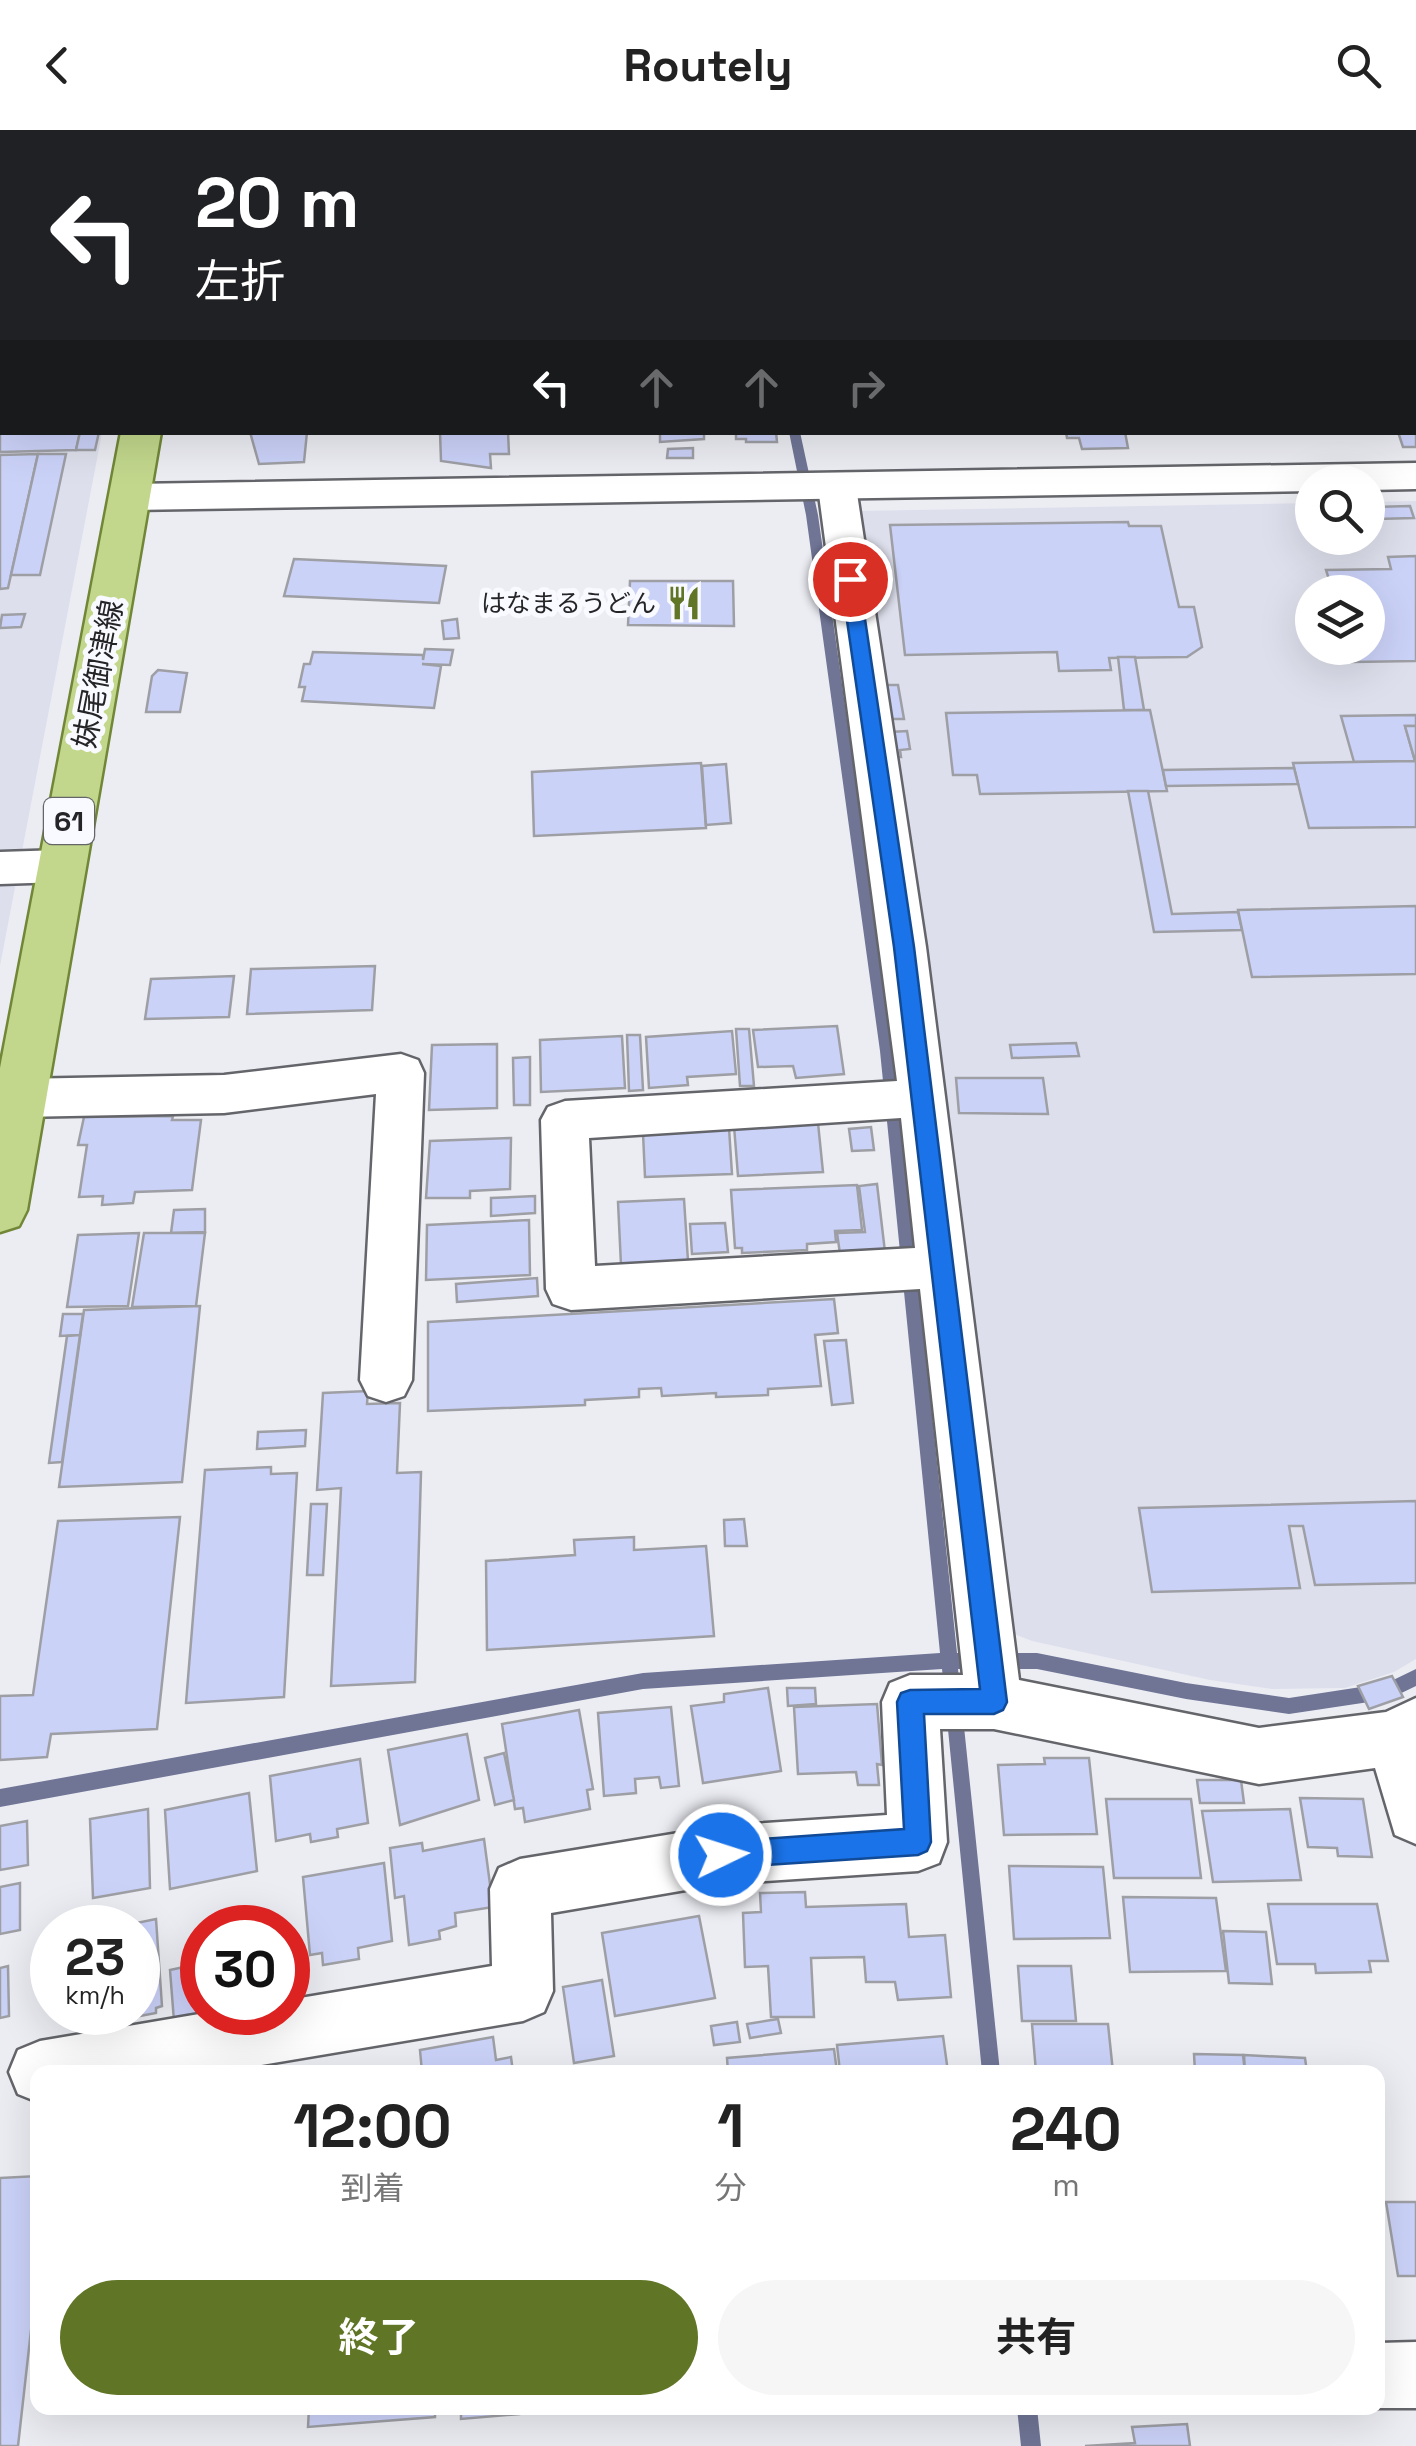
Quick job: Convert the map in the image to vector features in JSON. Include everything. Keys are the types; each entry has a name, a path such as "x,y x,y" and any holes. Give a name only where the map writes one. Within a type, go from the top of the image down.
{"main road":[{"name":"妹尾御津線","path":"0,1210 141,435"}],"street":[{"path":"132,497 1416,476"},
{"path":"816,487 904,947 899,1100 917,1269 975,1686"},
{"path":"0,868 61,866"},
{"path":"19,1098 224,1094 401,1073 386,1380"},
{"path":"899,1100 565,1120 571,1289 917,1269"},
{"path":"86,2065 524,1991 520,1889 721,1855 918,1842 910,1702 975,1686 1259,1756 1405,1732 1416,1815"},
{"path":"0,2079 30,2074"},
{"path":"1385,2376 1416,2376"}],"shaded area":[{"path":"0,435 102,435 0,966"},
{"path":"1416,501 1416,1659 1394,1672 1345,1688 1272,1689 1210,1680 1032,1641 1004,1630 856,511 1295,503 1295,555 1385,555 1385,502"}],"building":[{"path":"0,435 79,435 76,450 0,452"},
{"path":"79,435 98,435 95,450 76,450"},
{"path":"251,435 307,435 304,462 259,464"},
{"path":"440,435 508,435 509,454 490,454 491,468 441,461"},
{"path":"660,435 704,435 704,439 660,442"},
{"path":"736,435 776,435 777,442 746,442 736,439"},
{"path":"1066,435 1126,435 1128,448 1082,449 1079,438"},
{"path":"1399,435 1416,435 1416,447 1403,447"},
{"path":"693,448 693,458 667,458 668,449"},
{"path":"38,454 8,588 0,589 0,455"},
{"path":"38,454 66,454 40,575 11,575"},
{"path":"1410,506 1414,518 1385,519 1385,507"},
{"path":"1128,522 1129,526 1161,526 1179,607 1194,607 1202,647 1187,657 1109,658 1111,670 1059,671 1057,652 905,655 890,525"},
{"path":"1416,556 1416,661 1385,661 1385,575 1328,575 1326,570 1391,569 1388,557"},
{"path":"294,559 446,566 439,603 284,596"},
{"path":"630,581 733,581 734,626 628,625"},
{"path":"25,614 21,627 0,628 2,615"},
{"path":"457,619 459,638 444,639 442,621"},
{"path":"425,649 453,650 450,665 422,664 441,666 434,708 302,701 305,687 299,687 304,664 310,664 313,652 423,655 423,660"},
{"path":"1118,657 1135,657 1144,710 1124,710"},
{"path":"158,670 187,673 180,712 146,712 152,676"},
{"path":"884,685 898,685 904,719 890,719"},
{"path":"1150,710 1167,791 980,794 977,775 953,775 946,713"},
{"path":"1416,715 1416,726 1405,726 1415,761 1354,762 1341,716"},
{"path":"1405,726 1416,726 1416,827 1309,828 1293,763 1415,761"},
{"path":"907,731 910,749 900,750 901,757 896,757 890,732"},
{"path":"701,763 706,828 534,836 532,772"},
{"path":"726,764 731,823 706,825 702,766"},
{"path":"1294,768 1298,784 1166,786 1163,770"},
{"path":"1128,791 1148,791 1172,914 1238,912 1242,930 1154,932"},
{"path":"1416,906 1416,974 1252,977 1238,910"},
{"path":"375,966 372,1010 247,1014 251,969"},
{"path":"234,976 229,1017 145,1019 151,979"},
{"path":"837,1026 844,1074 796,1078 793,1066 758,1067 753,1030"},
{"path":"736,1029 749,1029 754,1086 740,1086"},
{"path":"732,1031 736,1074 687,1077 688,1085 649,1088 646,1037"},
{"path":"627,1035 640,1035 643,1090 629,1091"},
{"path":"622,1036 625,1088 541,1092 540,1040"},
{"path":"1076,1043 1079,1056 1012,1058 1010,1045"},
{"path":"497,1044 497,1108 429,1110 432,1045"},
{"path":"530,1057 530,1105 514,1105 513,1058"},
{"path":"956,1078 1043,1078 1048,1114 959,1113"},
{"path":"173,1116 172,1120 201,1120 192,1190 135,1192 133,1203 102,1205 103,1196 79,1197 87,1145 78,1145 84,1117"},
{"path":"818,1123 823,1172 738,1176 734,1126"},
{"path":"871,1127 874,1150 852,1151 849,1129"},
{"path":"729,1128 732,1174 645,1177 643,1133"},
{"path":"511,1138 510,1189 470,1191 470,1198 426,1198 430,1141"},
{"path":"877,1184 885,1252 840,1254 837,1233 865,1232 859,1186"},
{"path":"857,1185 862,1230 835,1231 836,1242 807,1244 807,1250 742,1253 742,1248 735,1248 731,1190"},
{"path":"535,1196 535,1213 491,1216 491,1198"},
{"path":"684,1199 688,1261 621,1265 618,1202"},
{"path":"205,1209 205,1232 171,1233 174,1210"},
{"path":"529,1220 530,1275 426,1280 427,1225"},
{"path":"725,1223 728,1252 692,1254 690,1224"},
{"path":"139,1233 128,1306 67,1307 78,1235"},
{"path":"144,1233 205,1233 196,1306 132,1307"},
{"path":"537,1278 538,1296 457,1302 456,1284"},
{"path":"834,1299 838,1333 815,1335 821,1386 768,1389 768,1395 716,1397 716,1393 662,1396 661,1388 639,1389 639,1397 585,1400 585,1405 428,1411 428,1322"},
{"path":"200,1306 182,1482 59,1487 84,1310"},
{"path":"63,1314 83,1314 80,1335 60,1336"},
{"path":"80,1335 62,1462 49,1463 67,1336"},
{"path":"846,1340 853,1403 832,1405 824,1341"},
{"path":"368,1391 367,1404 400,1403 397,1473 421,1472 415,1682 331,1686 341,1488 317,1490 323,1393"},
{"path":"306,1430 305,1446 257,1449 258,1432"},
{"path":"271,1467 271,1474 297,1473 284,1697 186,1703 205,1470"},
{"path":"1416,1501 1416,1583 1315,1585 1303,1526 1289,1526 1300,1588 1152,1592 1139,1508"},
{"path":"311,1504 327,1504 323,1575 307,1575"},
{"path":"180,1517 157,1729 51,1734 47,1757 0,1760 0,1696 33,1695 58,1521"},
{"path":"744,1519 747,1546 725,1546 724,1520"},
{"path":"634,1537 634,1550 706,1546 714,1636 487,1650 486,1561 575,1555 574,1540"},
{"path":"1392,1676 1403,1697 1369,1709 1358,1686"},
{"path":"768,1688 781,1771 703,1783 691,1706 724,1702 724,1694"},
{"path":"787,1688 815,1688 816,1704 788,1706"},
{"path":"877,1704 882,1765 877,1764 879,1785 858,1785 856,1772 798,1774 794,1707"},
{"path":"671,1707 679,1786 661,1788 659,1777 635,1779 636,1793 604,1796 598,1713"},
{"path":"579,1710 593,1789 587,1790 590,1809 525,1822 523,1808 515,1809 502,1724"},
{"path":"467,1734 479,1800 400,1825 388,1750"},
{"path":"504,1753 514,1800 495,1805 485,1758"},
{"path":"1044,1758 1089,1758 1097,1834 1004,1835 998,1765 1045,1764"},
{"path":"360,1759 368,1823 337,1829 338,1837 311,1842 310,1834 276,1841 270,1776"},
{"path":"1197,1780 1241,1780 1244,1803 1200,1803"},
{"path":"249,1793 257,1871 170,1889 165,1810"},
{"path":"1300,1798 1363,1799 1372,1857 1338,1856 1337,1848 1308,1847"},
{"path":"1106,1799 1191,1799 1201,1878 1114,1878"},
{"path":"148,1809 150,1888 93,1898 90,1819"},
{"path":"1290,1809 1301,1880 1213,1882 1202,1811"},
{"path":"27,1821 28,1865 0,1870 0,1826"},
{"path":"484,1839 493,1907 455,1913 456,1926 439,1931 440,1939 409,1945 404,1896 395,1898 390,1848 422,1843 423,1851"},
{"path":"384,1863 392,1941 358,1948 359,1959 323,1965 322,1953 310,1955 310,1905 306,1905 303,1877"},
{"path":"1009,1866 1103,1867 1110,1938 1014,1939"},
{"path":"20,1883 20,1930 0,1934 0,1887"},
{"path":"805,1892 806,1907 906,1904 909,1937 945,1935 951,1997 898,2000 895,1982 866,1982 864,1957 811,1958 814,2017 771,2017 768,1966 745,1967 743,1913 761,1912 760,1893"},
{"path":"1123,1897 1216,1898 1226,1971 1130,1972"},
{"path":"1268,1904 1377,1904 1388,1961 1369,1961 1371,1972 1316,1973 1315,1964 1277,1964"},
{"path":"699,1916 715,1998 615,2016 602,1933"},
{"path":"1223,1931 1266,1932 1272,1984 1229,1983"},
{"path":"8,1966 9,2016 0,2018 0,1968"},
{"path":"1018,1966 1071,1966 1076,2021 1022,2021"},
{"path":"180,1968 180,2019 174,2021 170,1970"},
{"path":"602,1980 614,2056 574,2063 563,1987"},
{"path":"778,2019 781,2033 750,2038 747,2024"},
{"path":"737,2022 740,2042 714,2045 711,2026"},
{"path":"1032,2024 1108,2024 1112,2065 1035,2065"},
{"path":"943,2036 947,2065 839,2065 837,2045"},
{"path":"493,2037 496,2060 511,2057 512,2065 421,2065 420,2050"},
{"path":"834,2049 836,2065 728,2065 727,2058"},
{"path":"1194,2054 1243,2055 1244,2065 1195,2065"},
{"path":"1244,2055 1305,2058 1306,2065 1245,2065"},
{"path":"30,2176 30,2339 18,2446 0,2446 0,2178"},
{"path":"1386,2202 1416,2202 1416,2276 1398,2276"},
{"path":"309,2415 435,2415 435,2417 308,2427"},
{"path":"461,2415 507,2415 461,2419"},
{"path":"1187,2424 1190,2446 1085,2446 1135,2443 1132,2427"}],"waterway":[{"path":"795,435 812,515 887,1051 949,1661"},
{"path":"0,1798 643,1681 949,1661"},
{"path":"949,1661 1037,1661 1186,1691 1289,1706 1389,1691 1416,1677"},
{"path":"949,1661 990,2065"},
{"path":"1028,2415 1031,2446"}],"place":[{"name":"はなまるうどん","path":"684,603"}],"route":[{"path":"721,1855 918,1842 910,1702 994,1702 904,947 850,579"}]}
